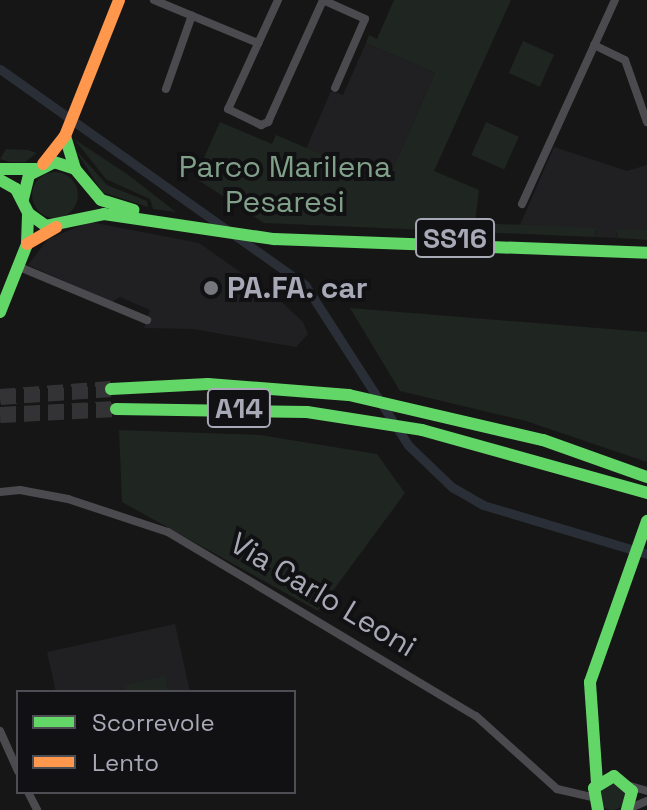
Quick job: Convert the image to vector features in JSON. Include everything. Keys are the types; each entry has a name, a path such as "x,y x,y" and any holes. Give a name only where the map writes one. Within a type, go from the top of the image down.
{"main road":[{"path":"0,312 5,281 17,266 27,244 28,213 23,199 25,182 65,136 119,0"},
{"path":"0,169 40,166 75,169 65,136"},
{"name":"SS16","path":"75,169 86,187 112,205 188,226 647,246"},
{"path":"0,180 23,199"},
{"path":"78,218 86,187"},
{"path":"28,213 57,227"},
{"name":"SS16","path":"57,227 78,218 104,214 274,239 647,253"},
{"path":"27,244 57,227"},
{"name":"A14","path":"111,389 208,384 349,395 423,408 543,440 647,477"},
{"name":"A14","path":"116,409 206,406 362,420 422,430 647,493"},
{"path":"595,806 597,746 590,682 647,521"},
{"path":"597,746 625,782 633,798 627,810"},
{"path":"597,783 625,782"}],"street":[{"path":"154,0 258,43"},
{"path":"278,0 227,106 261,125 268,122 323,0 365,19 335,88"},
{"path":"522,204 615,0"},
{"path":"166,89 192,15"},
{"path":"594,45 625,60 647,122"},
{"path":"17,266 147,320"},
{"name":"Via Carlo Leoni","path":"0,492 20,490 68,499 168,532 476,716 557,789 595,806"},
{"path":"0,731 16,767"},
{"path":"625,782 647,791"},
{"path":"627,810 647,801"}],"shaded area":[{"path":"366,43 435,73 387,182 306,149 331,91 343,95"},
{"path":"554,147 627,171 647,165 647,230 616,233 618,238 594,237 597,231 520,225"},
{"path":"90,222 199,243 276,297 303,322 308,334 296,347 193,329 144,328 150,310 120,297 112,302 28,265 48,239"},
{"path":"175,624 190,690 56,690 47,652"}],"green space":[{"name":"Parco Marilena Pesaresi","path":"394,0 511,0 434,171 479,190 475,223 597,228 594,237 264,223 195,178 220,122 272,144 276,135 387,182 435,73 366,43 369,35 377,39"},
{"path":"523,41 554,55 540,87 509,73"},
{"path":"486,122 519,137 504,170 471,155"},
{"path":"74,139 176,212 153,209 150,199 106,179"},
{"path":"6,149 37,153 25,162 10,162 0,159"},
{"path":"75,149 107,185 147,201 148,207 102,192"},
{"path":"55,172 72,178 78,195 72,212 55,218 38,212 32,195 38,178"},
{"path":"616,229 647,230 647,240 618,238"},
{"path":"350,308 647,332 647,462 526,421 400,391"},
{"path":"119,430 260,435 377,454 405,493 318,611 122,502"},
{"path":"165,676 168,690 125,690 124,685"},
{"path":"612,782 622,786 626,796 622,806 612,810 602,806 598,796 602,786"}],"waterway":[{"path":"0,69 305,285 408,445 452,487 483,505 647,554"}],"tunnel":[{"path":"0,397 111,389"},
{"path":"0,415 116,409"}],"traffic: fast":[{"path":"65,136 75,169"},
{"path":"23,199 29,175 54,162 75,169 101,200 133,210"},
{"path":"0,169 36,169"},
{"path":"0,180 16,189 28,213 46,226 104,214 274,239 647,253"},
{"path":"0,312 27,244 28,213"},
{"path":"111,389 208,384 349,395 543,440 647,477"},
{"path":"116,409 307,412 422,430 647,493"},
{"path":"597,783 590,682 647,521"},
{"path":"598,810 594,788 614,776 632,791 627,810"}],"traffic: slow":[{"path":"43,164 65,136 119,0"},
{"path":"27,244 57,227"}],"place":[{"name":"PA.FA. car","path":"211,288"}]}
